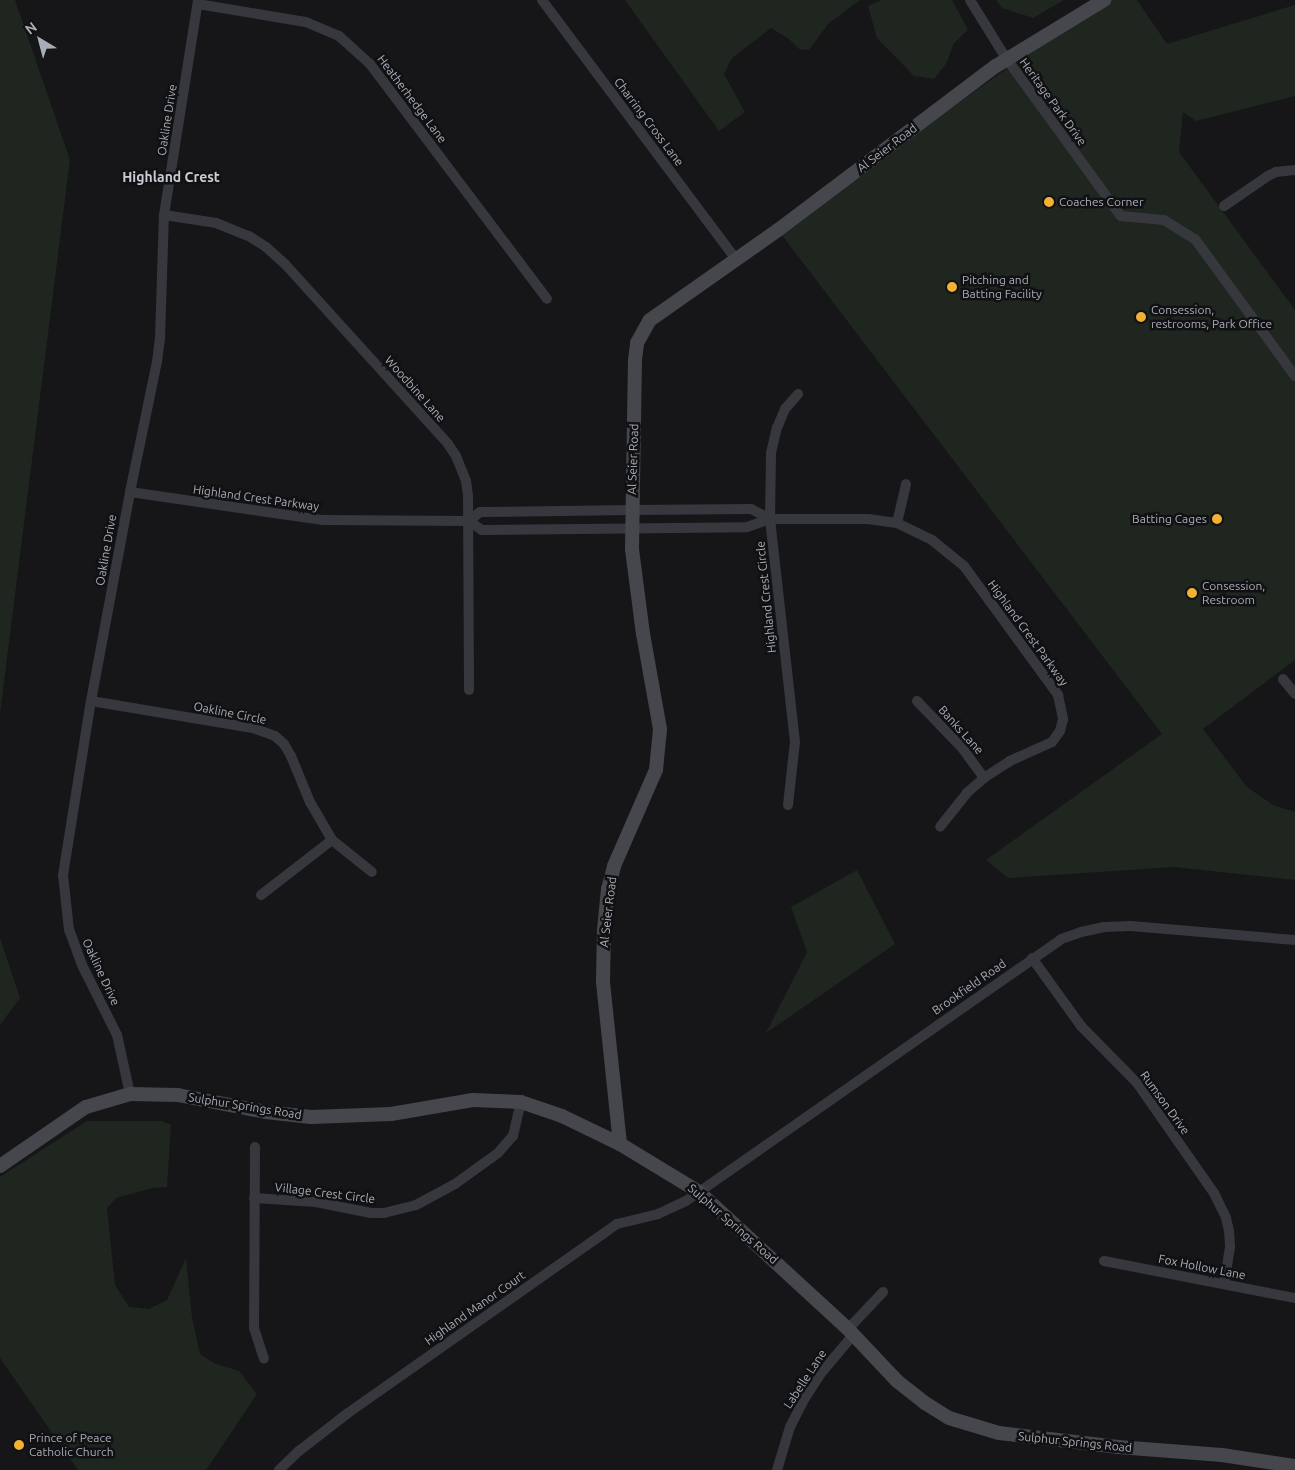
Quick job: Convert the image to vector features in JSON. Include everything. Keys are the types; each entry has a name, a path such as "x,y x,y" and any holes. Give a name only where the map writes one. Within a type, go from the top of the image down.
{"street":[{"name":"Charring Cross Lane","path":"542,0 736,259"},
{"name":"Heritage Park Drive","path":"970,0 1006,58 1120,216 1164,220 1194,239 1295,376"},
{"name":"Al Seier Road","path":"620,1144 602,981 608,889 614,866 656,770 660,729 643,634 631,529 637,344 650,320 736,259 1006,58 1104,0"},
{"name":"Oakline Drive","path":"130,1094 117,1035 72,937 64,894 63,875 92,701 160,339 164,215 198,2"},
{"name":"Heatherhedge Lane","path":"198,2 306,22 339,36 370,64 547,299"},
{"path":"1224,206 1268,176 1276,172 1295,170"},
{"name":"Woodbine Lane","path":"164,215 216,223 240,232 266,247 285,264 448,444 462,468 466,481 469,521 469,690"},
{"name":"Highland Crest Circle","path":"788,805 795,742 770,519 771,453 776,428 785,409 798,394"},
{"path":"897,523 906,484"},
{"name":"Highland Crest Parkway","path":"130,492 323,520 469,521 482,530 747,527 770,519 838,518 897,523 932,540 964,566 1058,695 1063,719 1060,731 1052,742 1010,761 984,778 966,793 940,827"},
{"path":"704,509 704,527"},
{"name":"Highland Crest Parkway","path":"469,521 480,512 704,509 751,509 770,519"},
{"path":"549,511 549,530"},
{"path":"1283,679 1295,694"},
{"name":"Oakline Circle","path":"92,701 253,728 274,736 284,744 291,756 310,802 332,840 372,872"},
{"name":"Banks Lane","path":"917,701 963,749 984,778"},
{"path":"261,894 332,840"},
{"name":"Brookfield Road","path":"699,1192 1061,939 1104,927 1131,926 1295,940"},
{"name":"Rumson Drive","path":"1032,958 1081,1026 1136,1083 1214,1193 1229,1231 1230,1247 1224,1284"},
{"name":"Sulphur Springs Road","path":"0,1166 86,1107 130,1094 178,1095 266,1112 311,1117 391,1114 473,1100 520,1102 562,1116 620,1144 699,1192 851,1332 897,1380 925,1403 950,1418 999,1433 1222,1455 1295,1466"},
{"name":"Village Crest Circle","path":"254,1198 316,1202 370,1213 384,1213 416,1205 455,1184 498,1153 513,1136 520,1102"},
{"path":"255,1148 254,1328 264,1358"},
{"name":"Highland Manor Court","path":"278,1470 348,1413 617,1224 672,1209 699,1192"},
{"name":"Fox Hollow Lane","path":"1104,1261 1295,1298"},
{"name":"Labelle Lane","path":"777,1470 790,1427 803,1401 851,1332 883,1292"}],"shaded area":[{"path":"0,0 15,0 70,160 0,713"},
{"path":"625,0 860,0 828,24 809,50 799,49 789,39 771,28 732,58 724,74 745,112 719,131"},
{"path":"882,0 952,0 968,30 954,43 946,64 934,79 914,76 877,38 868,6"},
{"path":"996,0 1064,0 1033,18 1002,8"},
{"path":"1104,0 1137,0 1167,44 1295,5 1295,96 1196,121 1183,112 1179,152 1295,310 1295,660 1203,729 1247,787 1273,805 1295,812 1295,880 1174,867 1008,878 986,860 1162,734 778,230"},
{"path":"857,870 895,944 766,1033 807,952 791,907"},
{"path":"0,938 20,998 0,1025"},
{"path":"87,1121 162,1121 171,1125 167,1187 152,1188 116,1198 107,1208 115,1285 129,1307 149,1309 167,1300 186,1258 192,1318 200,1354 214,1363 239,1371 257,1394 206,1470 78,1470 0,1358 0,1177"}],"place":[{"name":"Coaches Corner","path":"1049,202"},
{"name":"Pitching and Batting Facility","path":"952,287"},
{"name":"Consession, restrooms, Park Office","path":"1141,317"},
{"name":"Batting Cages","path":"1217,519"},
{"name":"Consession, Restroom","path":"1192,593"},
{"name":"Prince of Peace Catholic Church","path":"19,1445"}],"district":[{"name":"Highland Crest","path":"171,177"}]}
